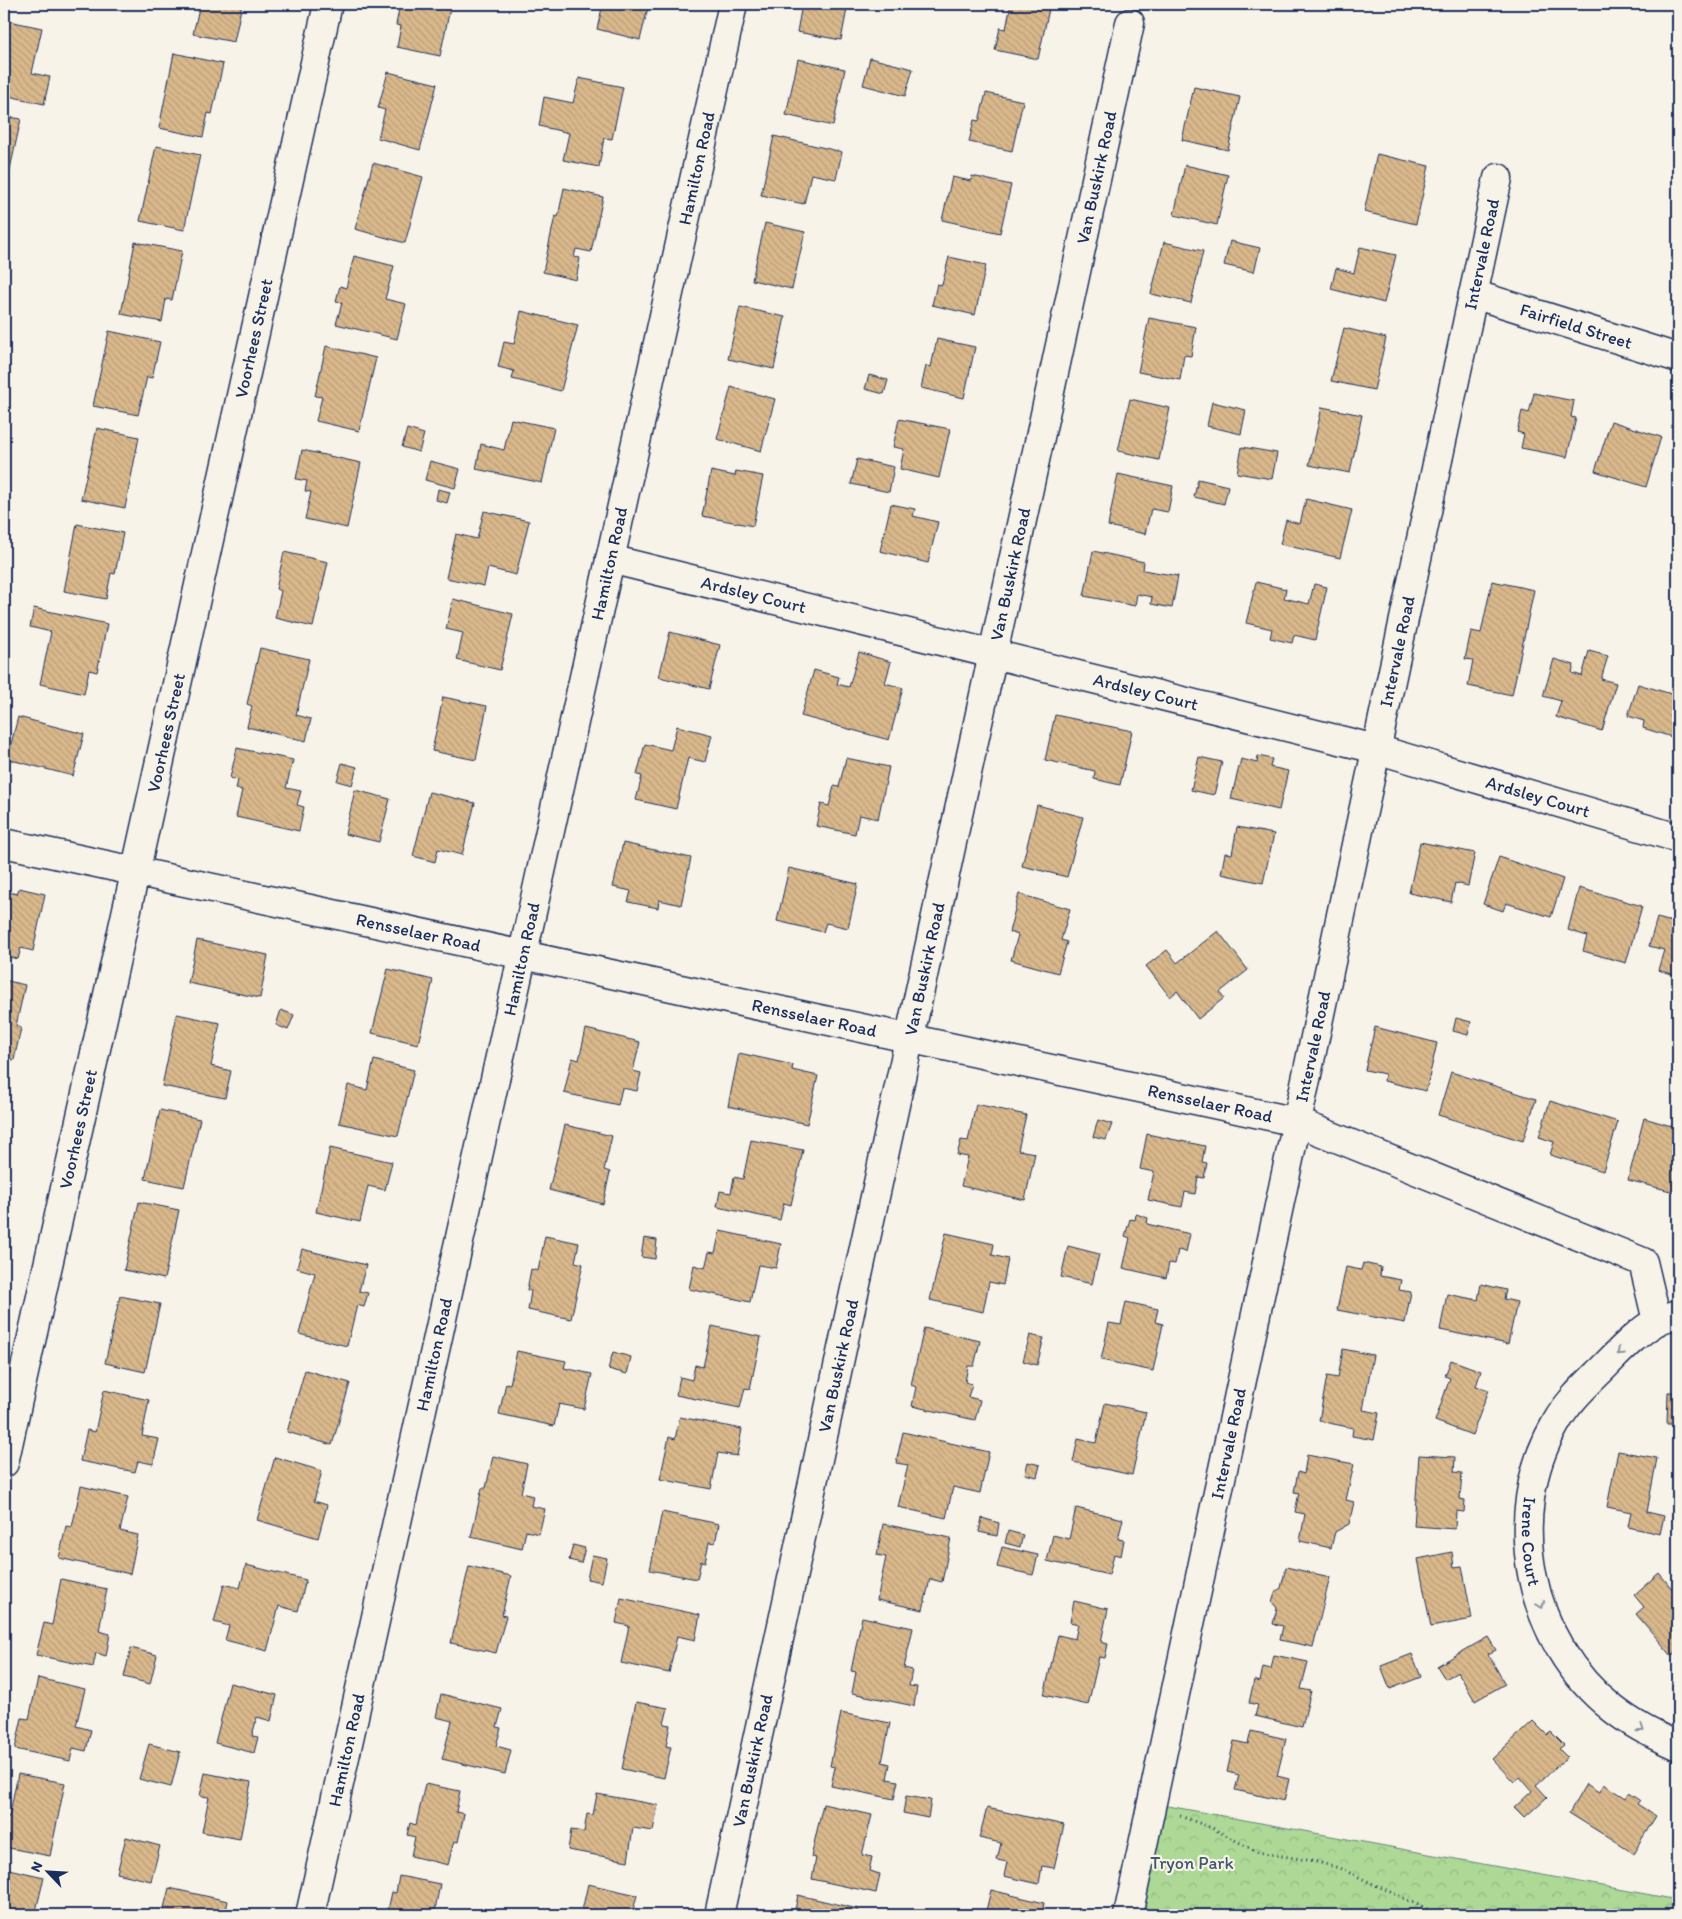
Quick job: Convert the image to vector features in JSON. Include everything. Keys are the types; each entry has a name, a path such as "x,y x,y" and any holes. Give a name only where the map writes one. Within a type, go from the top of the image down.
{"street":[{"name":"Voorhees Street","path":"4,1463 328,4"},
{"name":"Hamilton Road","path":"310,1915 733,4"},
{"name":"Van Buskirk Road","path":"719,1915 1130,23"},
{"name":"Intervale Road","path":"1128,1915 1498,178"},
{"name":"Fairfield Street","path":"1473,294 1678,358"},
{"name":"Ardsley Court","path":"610,559 1376,749 1678,838"},
{"name":"Rensselaer Road","path":"4,843 135,873 1297,1122 1643,1262 1668,1317"},
{"name":"Irene Court","path":"1668,1317 1624,1348 1580,1390 1556,1422 1538,1462 1528,1501 1527,1541 1533,1585 1551,1631 1577,1673 1612,1709 1649,1734 1678,1746"}],"path":[{"path":"1151,1807 1212,1828 1257,1852 1313,1861 1339,1868 1440,1915"}],"green space":[{"name":"Tryon Park","path":"1152,1803 1678,1900 1678,1915 1128,1915"}],"building":[{"path":"200,4 242,4 234,42 193,34"},
{"path":"405,4 451,4 440,56 397,47 401,26 396,25 399,9 404,10"},
{"path":"603,4 649,4 640,40 597,29"},
{"path":"802,4 856,4 854,10 847,9 841,40 797,32"},
{"path":"899,4 925,4 924,9"},
{"path":"1011,4 1025,4 1049,9 1038,59 995,50 1000,28 1006,29"},
{"path":"4,20 42,28 32,73 50,77 44,104 4,95"},
{"path":"174,53 223,64 212,114 208,113 203,137 159,128"},
{"path":"870,58 913,69 905,96 863,85"},
{"path":"798,59 845,69 833,126 786,115"},
{"path":"388,72 437,84 420,150 378,138 385,110 378,108"},
{"path":"579,78 623,87 612,139 604,138 599,167 563,160 569,133 539,126 544,97 573,103"},
{"path":"1194,87 1240,97 1228,150 1182,140"},
{"path":"986,93 1023,101 1012,151 969,142 974,120 979,121"},
{"path":"4,116 21,119 5,192 4,192"},
{"path":"774,136 842,152 836,179 811,174 804,204 761,195"},
{"path":"156,146 200,155 184,230 140,221"},
{"path":"1377,154 1429,166 1416,224 1364,212"},
{"path":"373,163 423,177 405,243 355,229"},
{"path":"1185,165 1228,175 1217,225 1174,215"},
{"path":"972,176 1011,185 1000,233 942,220 952,177 971,181"},
{"path":"564,188 603,197 591,252 576,249 574,257 580,258 576,280 543,272 555,216 558,217"},
{"path":"765,223 805,232 792,289 752,280"},
{"path":"1230,241 1260,248 1254,272 1224,265"},
{"path":"135,242 182,251 172,300 166,299 162,322 121,314"},
{"path":"1164,242 1203,251 1191,303 1151,294"},
{"path":"1360,247 1396,255 1384,303 1331,289 1336,268 1354,273"},
{"path":"354,256 394,266 385,299 406,304 397,339 336,324 342,303 336,301 340,286 346,288"},
{"path":"949,257 986,265 975,315 932,305 937,284 942,285"},
{"path":"740,307 785,317 774,369 728,359"},
{"path":"521,311 578,325 561,391 512,379 514,371 498,367 504,342 514,344"},
{"path":"1149,318 1196,327 1191,356 1184,355 1180,380 1138,372"},
{"path":"1344,328 1386,338 1374,390 1331,381"},
{"path":"109,331 160,342 152,378 147,377 138,415 93,406"},
{"path":"937,339 975,347 964,398 921,388 926,366 931,367"},
{"path":"326,346 376,358 359,431 316,421 322,397 315,396"},
{"path":"869,375 888,380 884,394 865,389"},
{"path":"731,387 775,399 761,451 717,439"},
{"path":"1534,393 1574,401 1571,417 1576,418 1567,457 1521,448 1524,434 1517,432 1522,411 1529,413"},
{"path":"1130,399 1170,408 1159,460 1118,451"},
{"path":"1212,402 1246,410 1241,434 1207,426"},
{"path":"1322,407 1362,415 1350,473 1309,465"},
{"path":"511,419 554,428 542,483 476,469 481,444 504,450"},
{"path":"899,419 950,429 939,478 900,469 904,449 893,447"},
{"path":"1611,421 1661,437 1646,487 1595,471"},
{"path":"97,428 139,437 125,508 81,499"},
{"path":"407,429 424,434 419,452 402,447"},
{"path":"1242,447 1277,453 1272,479 1237,473"},
{"path":"302,450 361,463 347,528 305,519 311,492 305,491 307,481 296,479"},
{"path":"857,459 894,467 889,492 851,484"},
{"path":"430,461 460,469 455,488 425,480"},
{"path":"711,471 735,476 736,471 763,476 753,526 702,516"},
{"path":"1118,474 1173,486 1168,512 1151,509 1145,534 1108,526"},
{"path":"1678,474 1678,489 1674,488"},
{"path":"1198,479 1228,486 1224,504 1194,497"},
{"path":"438,489 450,492 447,503 436,500"},
{"path":"1306,499 1352,510 1340,558 1280,544 1286,520 1300,524"},
{"path":"891,504 915,509 913,516 938,522 928,563 880,551"},
{"path":"484,511 529,521 516,575 488,568 484,586 446,578 456,534 477,539"},
{"path":"77,524 123,533 115,574 111,573 106,599 64,591"},
{"path":"1093,551 1144,562 1143,570 1178,576 1172,608 1151,604 1152,597 1137,594 1135,606 1084,596"},
{"path":"284,552 328,562 313,627 275,618 281,591 276,589"},
{"path":"1492,581 1534,590 1512,695 1468,686 1473,660 1465,659 1471,631 1481,633"},
{"path":"1256,582 1286,589 1284,598 1309,604 1314,584 1327,587 1315,640 1294,635 1292,643 1270,638 1272,629 1246,623"},
{"path":"453,599 513,614 500,670 457,660 463,633 446,629"},
{"path":"34,608 107,624 97,672 89,670 84,694 40,684 51,632 30,627"},
{"path":"670,632 720,645 709,689 659,677"},
{"path":"260,648 309,659 296,715 311,719 306,741 247,727 252,706 247,704"},
{"path":"1589,651 1608,656 1601,679 1616,683 1602,731 1556,717 1561,701 1543,696 1554,659 1574,665 1572,673 1582,676"},
{"path":"859,652 891,662 885,683 903,688 889,740 801,716 814,670 839,677 837,684 849,687"},
{"path":"1638,684 1678,696 1678,739 1643,728 1644,721 1628,716"},
{"path":"443,697 487,706 476,760 432,751"},
{"path":"1055,715 1132,731 1120,785 1094,779 1095,771 1045,760"},
{"path":"18,717 84,734 73,776 7,759"},
{"path":"677,726 712,735 705,762 688,758 676,809 636,800 642,776 637,775 645,744 671,750"},
{"path":"237,748 293,760 286,788 301,791 297,805 304,807 299,831 236,817 242,790 236,789 238,780 230,778"},
{"path":"1258,756 1272,759 1270,767 1288,771 1279,810 1231,799 1241,759 1257,763"},
{"path":"1199,757 1222,762 1214,795 1191,790"},
{"path":"846,758 889,767 878,819 859,815 855,834 816,826 821,804 829,806 834,786 839,787"},
{"path":"342,763 357,767 352,785 337,781"},
{"path":"355,790 390,799 379,842 345,834"},
{"path":"429,792 475,803 462,855 438,849 435,862 413,856"},
{"path":"1037,805 1083,817 1067,877 1022,866"},
{"path":"1237,827 1274,834 1263,883 1221,874 1225,853 1232,854"},
{"path":"1420,842 1475,853 1468,886 1455,883 1451,902 1409,893"},
{"path":"623,843 691,858 681,905 659,900 658,908 628,902 631,891 613,887"},
{"path":"1499,857 1563,879 1551,917 1506,903 1503,911 1483,904"},
{"path":"789,868 858,884 848,928 826,923 823,932 777,921"},
{"path":"19,888 45,894 33,951 21,948 18,959 4,956 4,891 17,894"},
{"path":"1579,888 1642,906 1626,963 1583,951 1587,936 1568,930"},
{"path":"1019,894 1070,909 1061,940 1067,942 1058,973 1011,960 1018,935 1009,932"},
{"path":"1676,907 1678,908 1678,976 1658,970 1664,950 1649,946 1657,918 1672,922"},
{"path":"1218,931 1248,970 1220,992 1224,998 1198,1019 1177,991 1170,997 1146,966 1167,950 1177,963"},
{"path":"197,940 268,955 260,998 188,983"},
{"path":"388,969 433,980 418,1044 372,1033"},
{"path":"4,980 25,985 16,1026 21,1028 14,1060 4,1058"},
{"path":"281,1010 294,1015 288,1030 276,1025"},
{"path":"177,1014 220,1023 211,1066 231,1071 225,1098 162,1086"},
{"path":"1456,1018 1471,1022 1468,1035 1453,1031"},
{"path":"1375,1027 1437,1043 1426,1091 1384,1081 1385,1074 1365,1070"},
{"path":"586,1029 640,1042 633,1071 641,1073 637,1091 622,1088 618,1105 564,1093 572,1058 579,1060"},
{"path":"739,1053 793,1065 792,1070 818,1076 807,1124 728,1106"},
{"path":"374,1060 414,1070 398,1136 339,1123 348,1085 367,1090"},
{"path":"1451,1072 1536,1099 1523,1141 1438,1115"},
{"path":"1550,1101 1618,1122 1603,1171 1550,1155 1554,1142 1539,1137"},
{"path":"976,1104 1026,1115 1018,1150 1035,1153 1025,1200 961,1186 968,1157 957,1155 961,1140 968,1141"},
{"path":"160,1110 200,1119 184,1187 145,1179"},
{"path":"1644,1118 1678,1128 1678,1193 1628,1180"},
{"path":"1098,1120 1112,1124 1106,1140 1093,1137"},
{"path":"565,1125 612,1136 604,1170 610,1172 603,1204 549,1190"},
{"path":"1147,1134 1205,1146 1202,1162 1207,1163 1204,1178 1198,1177 1195,1194 1185,1192 1182,1207 1148,1200 1154,1172 1140,1169"},
{"path":"751,1140 803,1150 791,1205 784,1203 780,1220 717,1207 720,1191 731,1193 734,1177 743,1179"},
{"path":"330,1148 392,1162 385,1190 368,1186 360,1222 316,1212"},
{"path":"139,1202 179,1210 164,1279 124,1270"},
{"path":"1136,1214 1148,1218 1147,1224 1190,1234 1186,1252 1178,1250 1175,1264 1169,1263 1166,1278 1123,1268 1130,1238 1125,1236 1130,1219 1135,1220"},
{"path":"720,1231 781,1244 776,1268 758,1265 750,1302 689,1289 694,1265 705,1268 709,1252 715,1253"},
{"path":"946,1233 994,1244 992,1255 1008,1259 1003,1285 989,1282 983,1312 930,1300"},
{"path":"545,1236 579,1243 575,1262 583,1264 571,1319 528,1310 531,1291 527,1290 531,1269 538,1271"},
{"path":"644,1238 657,1240 655,1259 641,1257"},
{"path":"1068,1246 1099,1254 1092,1284 1061,1277"},
{"path":"302,1249 366,1265 359,1291 368,1293 364,1307 357,1305 347,1346 299,1334 315,1273 297,1268"},
{"path":"1363,1263 1381,1267 1380,1276 1401,1280 1399,1290 1411,1292 1405,1323 1337,1310 1346,1267 1361,1270"},
{"path":"1481,1284 1506,1290 1504,1299 1517,1302 1508,1344 1440,1330 1447,1294 1478,1300"},
{"path":"120,1296 160,1304 145,1372 105,1363"},
{"path":"1126,1302 1158,1309 1155,1322 1163,1324 1153,1371 1101,1360 1109,1323 1121,1325"},
{"path":"712,1326 761,1337 750,1389 745,1388 740,1408 676,1395 680,1377 692,1380 695,1365 703,1367"},
{"path":"924,1328 980,1341 974,1366 968,1366 965,1382 972,1384 968,1397 980,1400 975,1420 912,1406 916,1387 911,1385"},
{"path":"1030,1335 1044,1338 1037,1365 1023,1361"},
{"path":"1343,1349 1373,1355 1363,1410 1379,1413 1374,1440 1352,1436 1353,1428 1319,1421 1327,1376 1338,1378"},
{"path":"517,1351 566,1361 564,1368 592,1374 584,1409 559,1404 554,1426 499,1414 506,1383 510,1384"},
{"path":"613,1352 631,1357 627,1374 608,1369"},
{"path":"1451,1360 1481,1371 1476,1386 1489,1390 1472,1435 1435,1421 1450,1378 1445,1376"},
{"path":"305,1370 350,1383 332,1445 287,1432"},
{"path":"104,1390 149,1400 142,1436 159,1439 153,1464 138,1461 135,1472 80,1461 87,1430 95,1432"},
{"path":"1668,1392 1678,1392 1678,1424 1667,1424"},
{"path":"1105,1403 1146,1412 1132,1475 1073,1462 1078,1439 1096,1443"},
{"path":"680,1417 742,1429 737,1456 718,1453 711,1489 660,1479 669,1437 675,1439"},
{"path":"903,1432 989,1452 980,1493 953,1487 946,1518 898,1507 908,1465 896,1463"},
{"path":"1618,1451 1657,1458 1647,1512 1664,1516 1660,1534 1628,1527 1631,1512 1607,1507"},
{"path":"1307,1455 1354,1464 1346,1500 1354,1502 1349,1524 1335,1532 1331,1548 1300,1541 1305,1514 1295,1512 1299,1493 1294,1492 1298,1472 1304,1474"},
{"path":"1419,1455 1455,1457 1454,1472 1462,1473 1460,1499 1465,1500 1464,1512 1456,1511 1455,1529 1414,1526"},
{"path":"493,1456 527,1464 521,1493 533,1496 531,1506 545,1509 539,1534 526,1531 522,1549 471,1537 482,1488 486,1488"},
{"path":"275,1457 322,1471 314,1501 327,1505 318,1538 257,1520"},
{"path":"1028,1462 1040,1465 1037,1477 1025,1474"},
{"path":"81,1486 128,1497 120,1531 138,1535 130,1574 59,1558 66,1526 72,1527"},
{"path":"1076,1508 1123,1519 1118,1539 1124,1540 1121,1556 1114,1554 1109,1575 1047,1561 1053,1535 1069,1539"},
{"path":"662,1512 719,1524 715,1543 709,1542 705,1562 701,1561 697,1579 650,1570"},
{"path":"982,1518 999,1523 997,1536 979,1532"},
{"path":"883,1524 951,1538 942,1582 930,1579 923,1610 877,1600 886,1557 877,1555"},
{"path":"1008,1531 1023,1535 1020,1547 1005,1543"},
{"path":"573,1545 585,1548 581,1563 569,1560"},
{"path":"1002,1547 1038,1555 1033,1575 997,1567"},
{"path":"1452,1552 1454,1567 1462,1566 1472,1619 1431,1627 1418,1559"},
{"path":"592,1555 607,1558 602,1582 587,1579"},
{"path":"246,1565 306,1580 298,1611 279,1606 267,1651 225,1640 229,1626 214,1622 224,1584 240,1588"},
{"path":"469,1566 511,1576 502,1615 506,1616 496,1653 451,1643"},
{"path":"1286,1567 1330,1577 1313,1647 1280,1640 1283,1626 1273,1624 1277,1608 1272,1602 1275,1592 1281,1588"},
{"path":"1659,1573 1678,1596 1678,1651 1672,1656 1636,1614 1644,1607 1634,1595"},
{"path":"61,1579 107,1589 99,1631 110,1634 106,1656 96,1653 93,1667 36,1655 44,1623 52,1625"},
{"path":"621,1598 700,1615 695,1640 677,1636 669,1673 621,1663 629,1626 616,1623"},
{"path":"1074,1601 1108,1609 1101,1642 1108,1644 1105,1658 1099,1657 1088,1705 1044,1695 1058,1635 1075,1639 1078,1624 1070,1622"},
{"path":"862,1617 913,1628 904,1668 912,1670 909,1686 917,1687 914,1706 852,1693 856,1672 851,1671"},
{"path":"1488,1637 1496,1650 1488,1654 1505,1684 1475,1701 1458,1672 1445,1679 1437,1666"},
{"path":"131,1648 157,1655 150,1684 124,1677"},
{"path":"1412,1654 1421,1677 1390,1689 1381,1666"},
{"path":"1274,1655 1308,1662 1301,1689 1311,1691 1302,1727 1255,1716 1258,1705 1249,1703 1254,1680 1260,1682 1263,1667 1271,1669"},
{"path":"38,1678 85,1689 76,1726 91,1730 86,1751 73,1748 70,1761 15,1749 22,1718 29,1719"},
{"path":"230,1683 277,1695 271,1721 257,1717 252,1736 258,1737 254,1753 215,1743"},
{"path":"441,1694 502,1709 497,1727 501,1728 496,1746 511,1750 505,1774 442,1759 452,1721 436,1717"},
{"path":"636,1702 668,1708 664,1724 670,1725 666,1746 671,1747 664,1778 622,1769"},
{"path":"841,1713 890,1723 882,1762 890,1764 887,1779 898,1781 894,1799 831,1786 835,1767 830,1766"},
{"path":"1533,1721 1547,1735 1551,1732 1564,1745 1559,1749 1567,1757 1536,1785 1547,1797 1524,1818 1514,1808 1532,1791 1520,1777 1514,1782 1492,1759"},
{"path":"1251,1731 1286,1739 1277,1776 1289,1779 1284,1801 1235,1790 1239,1775 1227,1772 1234,1741 1248,1744"},
{"path":"149,1744 180,1752 171,1787 139,1779"},
{"path":"205,1773 251,1782 240,1839 202,1832 209,1797 200,1796"},
{"path":"18,1774 65,1783 50,1856 4,1847 4,1815 9,1817"},
{"path":"425,1784 460,1791 456,1812 464,1814 458,1842 454,1841 448,1865 411,1856 415,1837 407,1835 410,1823 416,1825"},
{"path":"1586,1784 1600,1792 1604,1784 1626,1798 1629,1793 1640,1800 1637,1804 1656,1816 1633,1853 1569,1813"},
{"path":"597,1794 658,1805 653,1831 633,1828 628,1861 568,1850 571,1830 584,1832 587,1814 593,1815"},
{"path":"906,1796 931,1800 928,1818 903,1813"},
{"path":"823,1804 872,1815 862,1855 872,1857 869,1871 880,1874 876,1893 812,1879 816,1858 811,1857"},
{"path":"987,1808 1064,1825 1054,1868 1042,1866 1039,1884 1004,1876 1007,1862 997,1860 1001,1843 979,1838"},
{"path":"126,1837 160,1846 151,1881 117,1873"},
{"path":"1678,1844 1678,1867 1673,1866"},
{"path":"4,1868 44,1877 35,1915 4,1915"},
{"path":"399,1876 440,1884 434,1915 387,1915 392,1892 396,1893"},
{"path":"588,1884 637,1895 632,1915 581,1915"},
{"path":"169,1888 228,1901 225,1915 176,1915 163,1912"},
{"path":"991,1890 1044,1903 1042,1915 985,1915"},
{"path":"798,1895 858,1909 857,1915 794,1915"}]}
